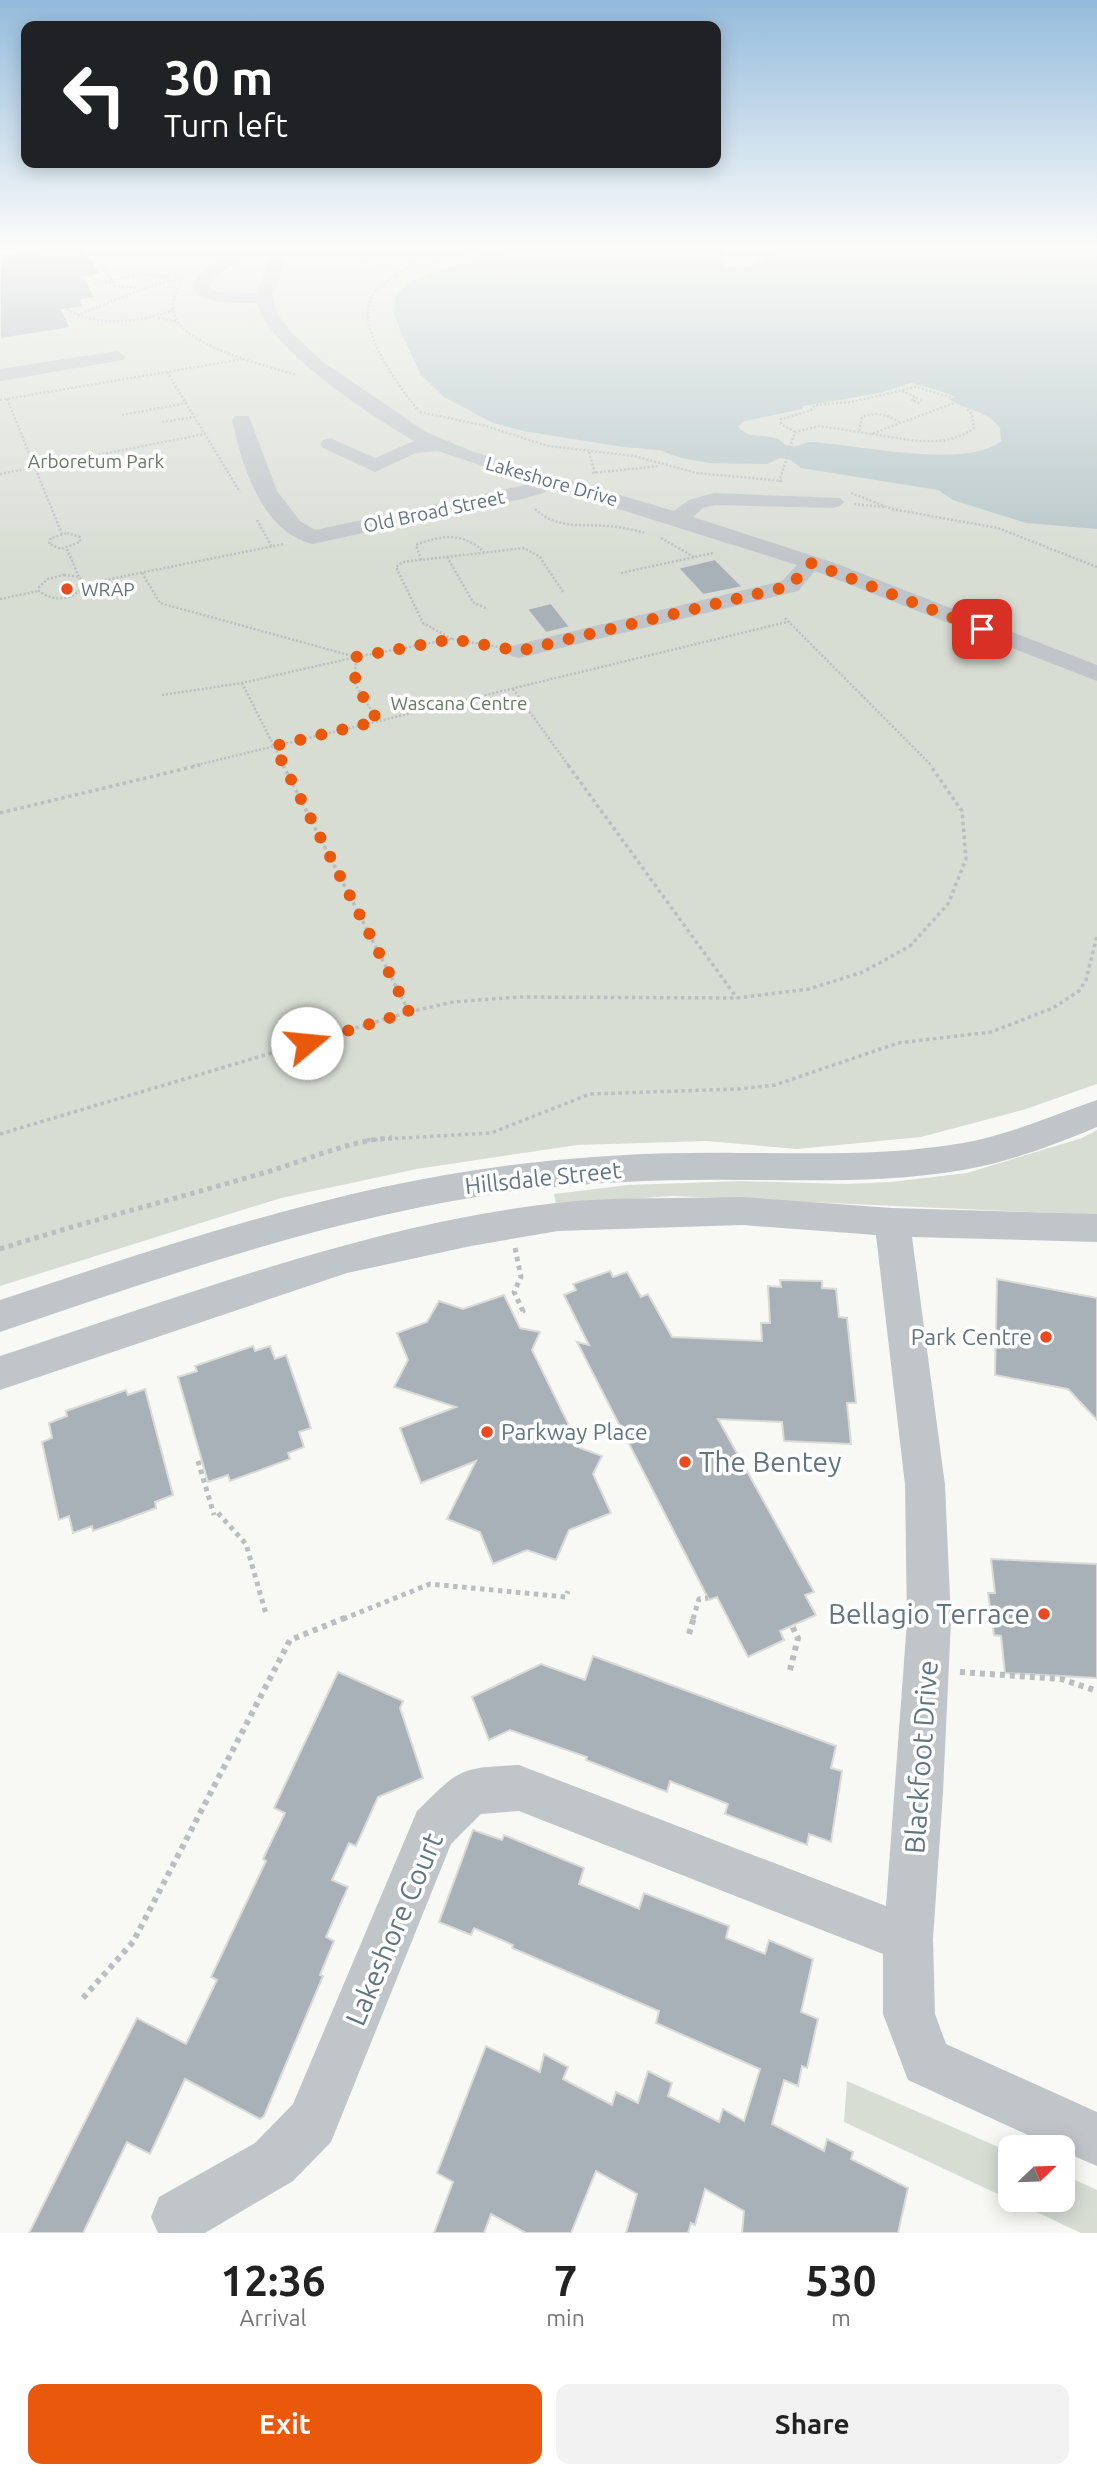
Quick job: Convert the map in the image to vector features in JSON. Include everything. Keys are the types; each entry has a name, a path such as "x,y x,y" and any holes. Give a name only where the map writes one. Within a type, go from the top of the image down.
{"street":[{"name":"Lakeshore Drive","path":"302,352 371,405 419,436 467,456 755,543 1097,674"},
{"path":"0,375 117,356"},
{"path":"242,421 248,449 275,504 292,526 312,537"},
{"path":"330,444 375,466 412,447 440,445"},
{"name":"Old Broad Street","path":"312,537 558,483"},
{"path":"678,519 696,504 714,499 833,502"},
{"path":"519,651 790,586 811,563"},
{"name":"Lakeshore Drive","path":"937,611 1097,689"},
{"name":"Hillsdale Street","path":"0,1316 226,1242 319,1215 423,1192 507,1179 612,1169 698,1166 884,1167 1001,1149 1097,1113"},
{"name":"Hillsdale Street","path":"0,1373 347,1258 558,1217 742,1211 892,1222 1097,1228"},
{"name":"Blackfoot Drive","path":"892,1222 925,1485 929,1621 908,1939 909,2014 926,2062 1097,2139"},
{"name":"Lakeshore Court","path":"179,2217 274,2162 312,2123 434,1828 471,1791 519,1788 908,1939"}],"path":[{"path":"233,352 299,376"},
{"path":"379,352 400,389 420,412"},
{"path":"0,400 247,358"},
{"path":"167,372 245,501"},
{"path":"952,398 916,387 852,402 815,405 810,411 783,417 781,424 795,432 819,426 934,441 959,438 974,428 972,414 966,408"},
{"path":"901,391 919,399"},
{"path":"7,398 62,534"},
{"path":"122,415 187,403"},
{"path":"871,433 954,403"},
{"path":"859,431 862,417 867,415 887,415 900,422"},
{"path":"162,422 195,416"},
{"path":"783,468 795,432"},
{"path":"0,474 205,434"},
{"path":"589,453 595,473"},
{"path":"558,483 595,473 662,465"},
{"path":"520,493 539,513 553,522 619,527 648,534"},
{"path":"833,502 892,509"},
{"path":"252,513 272,547"},
{"path":"62,534 80,537 80,542 67,549 55,548 49,544 51,538 62,534"},
{"path":"421,560 416,545 432,538 453,535 474,541 484,552"},
{"path":"0,599 39,592 48,598 64,598 79,593 85,584 312,537"},
{"path":"657,537 694,557"},
{"path":"621,573 755,543"},
{"path":"519,651 452,639 423,623 396,567 403,562 524,548 540,557 563,592"},
{"path":"67,549 79,577 85,584"},
{"path":"447,557 473,602 487,609"},
{"path":"142,573 160,603 356,657"},
{"path":"39,592 39,587 48,579 64,575 79,577"},
{"path":"0,813 786,620 930,764 962,811 966,859 948,904 910,946 863,972 809,989 737,998 518,998 453,1002 409,1012 0,1134"},
{"path":"162,695 242,683 452,639"},
{"path":"356,657 355,684 378,721"},
{"path":"242,683 409,1012"},
{"path":"513,688 737,998"},
{"path":"0,1249 82,1223 264,1173 369,1139 491,1133 590,1094 738,1089 775,1085 898,1043 991,1032 1053,1008 1079,991 1086,980 1097,936"},
{"path":"510,1225 521,1277 514,1292 523,1311 518,1312"},
{"path":"198,1461 216,1514 246,1545 266,1614"},
{"path":"83,1998 133,1942 290,1640 430,1584 566,1597 568,1591"},
{"path":"689,1634 699,1599 708,1598"},
{"path":"790,1670 798,1638 792,1626"},
{"path":"926,1670 1061,1679 1097,1691"}],"green space":[{"name":"Wascana Centre","path":"0,352 1097,352 1097,1084 1023,1110 921,1137 797,1149 706,1141 577,1145 417,1169 281,1198 0,1286"},
{"path":"1097,1130 1097,1215 673,1196 556,1204 554,1194 628,1185 741,1181 846,1184 891,1182 967,1173 1082,1138"},
{"path":"847,2081 998,2147 998,2194 844,2122"},
{"path":"1075,2180 1097,2190 1097,2233 1081,2233 1036,2212 1075,2212"}],"shaded area":[{"path":"410,352 1097,352 1097,529 1026,523 953,500 938,490 801,468 791,460 780,458 767,464 709,463 681,458 659,450 523,431 493,423 444,397 421,375","holes":["911,383 955,397 949,399 955,403 989,417 1000,428 1001,441 985,449 963,454 937,455 811,442 790,446 772,437 751,435 738,426 745,421 802,409 803,406 880,393"]}],"building":[{"path":"715,559 743,587 703,595 678,568"},
{"path":"551,603 570,627 546,633 527,609"},
{"name":"The Bentey","path":"610,1271 613,1277 627,1272 641,1297 648,1294 672,1337 762,1341 761,1323 770,1323 768,1286 781,1287 780,1280 822,1281 822,1288 836,1289 839,1317 847,1318 856,1403 847,1403 851,1444 784,1441 782,1422 718,1419 814,1592 805,1595 816,1615 780,1631 784,1640 748,1657 717,1597 709,1600 577,1342 589,1345 564,1295 576,1290 573,1284"},
{"name":"Park Centre","path":"997,1279 1097,1298 1097,1420 1068,1389 995,1375"},
{"name":"Parkway Place","path":"504,1295 520,1328 540,1332 532,1350 580,1448 602,1456 593,1474 611,1513 569,1530 556,1560 527,1550 493,1564 480,1532 447,1519 476,1461 421,1483 400,1428 456,1407 394,1387 408,1360 397,1333 427,1322 439,1301 463,1309"},
{"path":"253,1346 255,1351 270,1346 275,1359 286,1355 311,1428 299,1432 304,1447 288,1453 290,1459 230,1481 228,1475 208,1482 178,1377 197,1371 195,1366"},
{"path":"145,1389 173,1495 155,1502 156,1508 93,1531 92,1526 73,1533 69,1516 59,1520 42,1442 52,1438 49,1423 67,1416 66,1411 126,1390 128,1395"},
{"name":"Bellagio Terrace","path":"991,1559 1097,1564 1097,1678 1005,1673 1001,1636 994,1635 988,1593 995,1593"},
{"path":"593,1656 836,1746 831,1768 842,1771 831,1842 809,1834 807,1845 725,1814 728,1804 670,1781 667,1792 586,1760 587,1757 510,1730 489,1740 472,1697 541,1664 585,1680"},
{"path":"338,1672 403,1701 400,1708 423,1778 378,1797 356,1846 349,1843 332,1880 348,1887 326,1937 334,1941 320,1975 323,1976 264,2116 260,2119 185,2079 150,2154 127,2142 83,2233 29,2233 137,2018 186,2044 217,1980 211,1977 266,1861 263,1859 285,1813 274,1808"},
{"path":"473,1830 502,1840 504,1835 584,1868 579,1884 639,1909 644,1893 729,1926 726,1938 765,1954 769,1940 813,1959 801,2012 818,2019 807,2068 802,2066 798,2086 784,2080 772,2124 824,2151 827,2139 853,2152 851,2159 908,2188 898,2233 742,2233 744,2211 705,2189 695,2225 691,2223 688,2233 626,2233 637,2194 596,2171 571,2233 526,2233 491,2214 484,2233 434,2233 453,2182 437,2173 486,2046 540,2072 544,2054 568,2067 563,2079 612,2105 616,2092 638,2103 648,2071 672,2083 668,2096 719,2122 723,2109 744,2121 760,2069 656,2023 659,2011 512,1948 513,1945 474,1928 471,1935 439,1922"}],"place":[{"name":"WRAP","path":"67,589"},
{"name":"Park Centre","path":"1046,1337"},
{"name":"Parkway Place","path":"487,1432"},
{"name":"The Bentey","path":"685,1462"},
{"name":"Bellagio Terrace","path":"1044,1614"}],"route":[{"path":"307,1043 409,1012 274,746 378,721 355,684 356,657 452,639 519,651 790,586 811,563 982,629"}],"park label":[{"name":"Arboretum Park","path":"96,461"}]}
